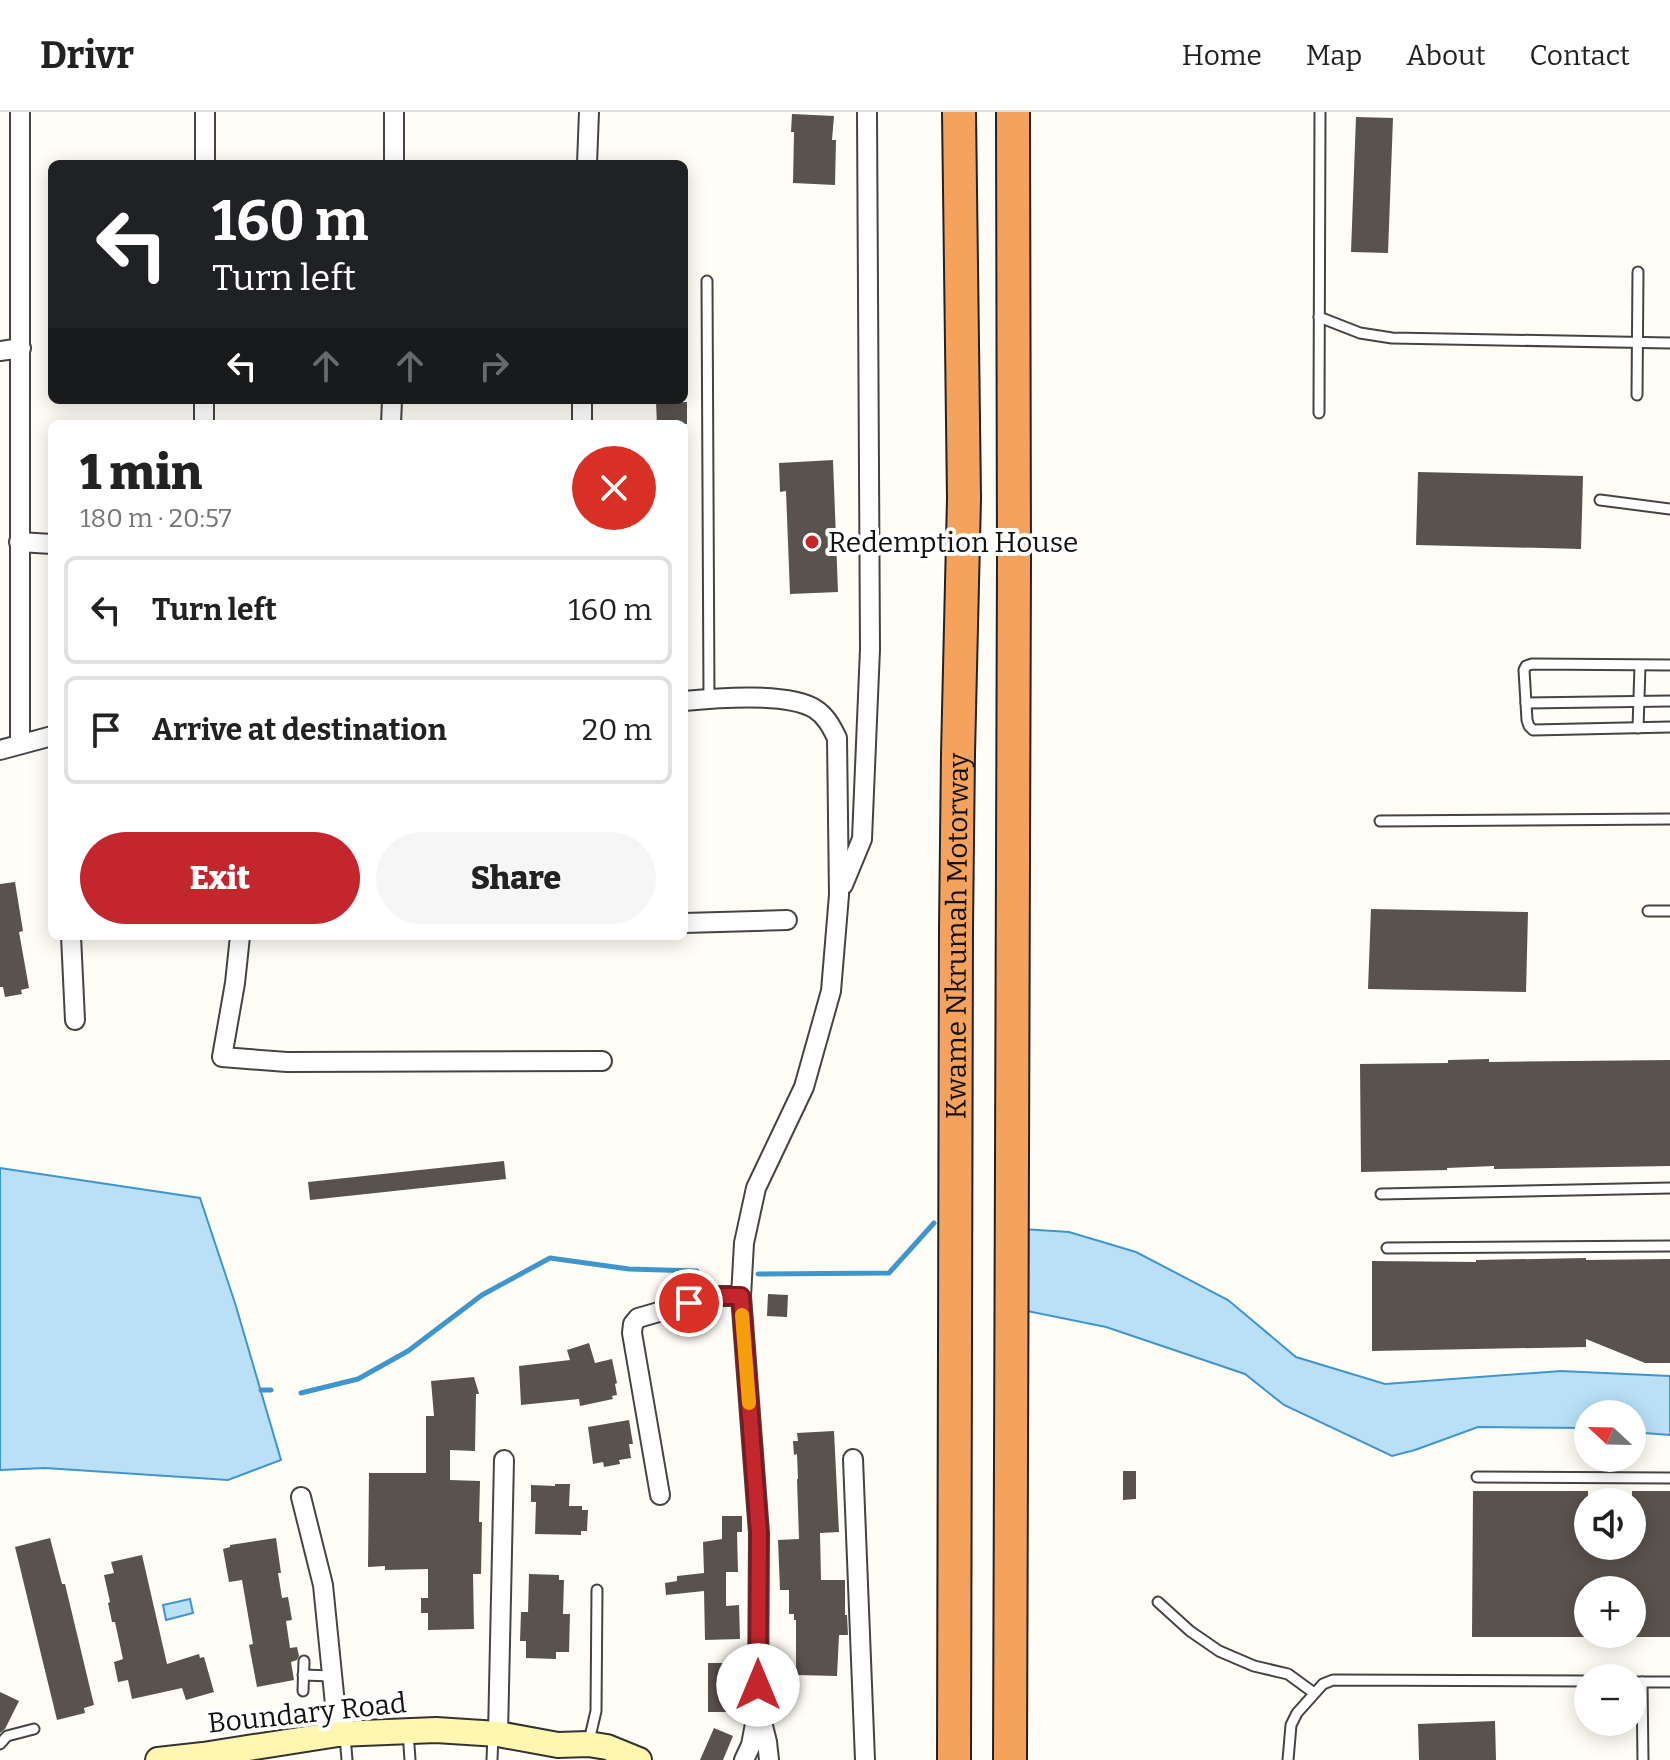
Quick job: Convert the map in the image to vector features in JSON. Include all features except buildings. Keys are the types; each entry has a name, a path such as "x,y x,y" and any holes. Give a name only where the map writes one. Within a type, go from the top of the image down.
{"highway":[{"name":"Kwame Nkrumah Motorway","path":"954,1760 956,897 964,498 959,112"},
{"name":"Kwame Nkrumah Motorway","path":"1010,1760 1013,112"}],"main road":[{"name":"Boundary Road","path":"158,1760 203,1758 342,1734 436,1730 496,1734 586,1752 607,1747 639,1760"}],"street":[{"path":"20,112 20,744"},
{"path":"205,112 205,160"},
{"path":"394,112 394,160"},
{"path":"587,160 589,112"},
{"path":"839,895 862,839 870,649 867,112"},
{"path":"0,204 19,202"},
{"path":"0,351 21,348"},
{"path":"0,554 19,546 48,544"},
{"path":"688,701 784,699 813,707 827,719 837,738 839,895 831,991 804,1087 756,1188 744,1243 741,1296 759,1533 758,1708 751,1745 744,1760"},
{"path":"0,750 48,738"},
{"path":"688,923 787,920"},
{"path":"71,940 75,1020"},
{"path":"240,940 222,1057 287,1062 602,1061"},
{"path":"660,1495 633,1324 638,1318 714,1296 741,1296"},
{"path":"853,1459 865,1760"},
{"path":"496,1734 504,1460"},
{"path":"301,1497 323,1585 332,1676 342,1734"},
{"path":"758,1708 769,1760"}],"lane":[{"path":"1319,413 1320,112"},
{"path":"1637,395 1638,272"},
{"path":"707,281 709,699"},
{"path":"1319,317 1360,333 1392,338 1670,343"},
{"path":"1600,500 1670,509"},
{"path":"1670,665 1532,664 1524,670 1527,720 1533,730 1670,727"},
{"path":"1638,728 1640,666"},
{"path":"1526,703 1670,701"},
{"path":"1380,821 1670,819"},
{"path":"1648,911 1670,911"},
{"path":"1381,1194 1670,1188"},
{"path":"1387,1248 1670,1246"},
{"path":"1477,1477 1670,1478"},
{"path":"586,1752 596,1711 597,1590"},
{"path":"1158,1602 1190,1631 1219,1651 1254,1666 1288,1674 1314,1693"},
{"path":"303,1691 304,1661"},
{"path":"303,1675 332,1676"},
{"path":"1288,1760 1291,1725 1297,1713 1323,1684 1333,1680 1574,1681"},
{"path":"1646,1682 1670,1682"},
{"path":"0,1744 7,1736 34,1729"},
{"path":"408,1731 410,1760"},
{"path":"342,1734 347,1760"},
{"path":"492,1760 496,1734"},
{"path":"1641,1736 1643,1760"}],"water":[{"path":"0,1168 200,1198 235,1303 281,1460 228,1480 45,1468 0,1470"},
{"path":"1022,1229 1069,1232 1136,1252 1228,1300 1296,1357 1385,1384 1561,1371 1670,1376 1670,1435 1646,1433 1646,1400 1574,1400 1574,1428 1478,1427 1392,1456 1284,1405 1245,1374 1106,1327 1022,1310"},
{"path":"190,1599 193,1613 166,1620 163,1605"}],"waterway":[{"path":"758,1274 889,1273 934,1223"},
{"path":"301,1393 358,1379 408,1351 482,1295 550,1258 629,1269 697,1271"},
{"path":"261,1390 271,1390"}],"slow traffic":[{"path":"742,1315 749,1403"}],"place":[{"name":"Redemption House","path":"812,542"}],"route":[{"path":"689,1303 714,1296 741,1296 759,1533 758,1685"}]}
